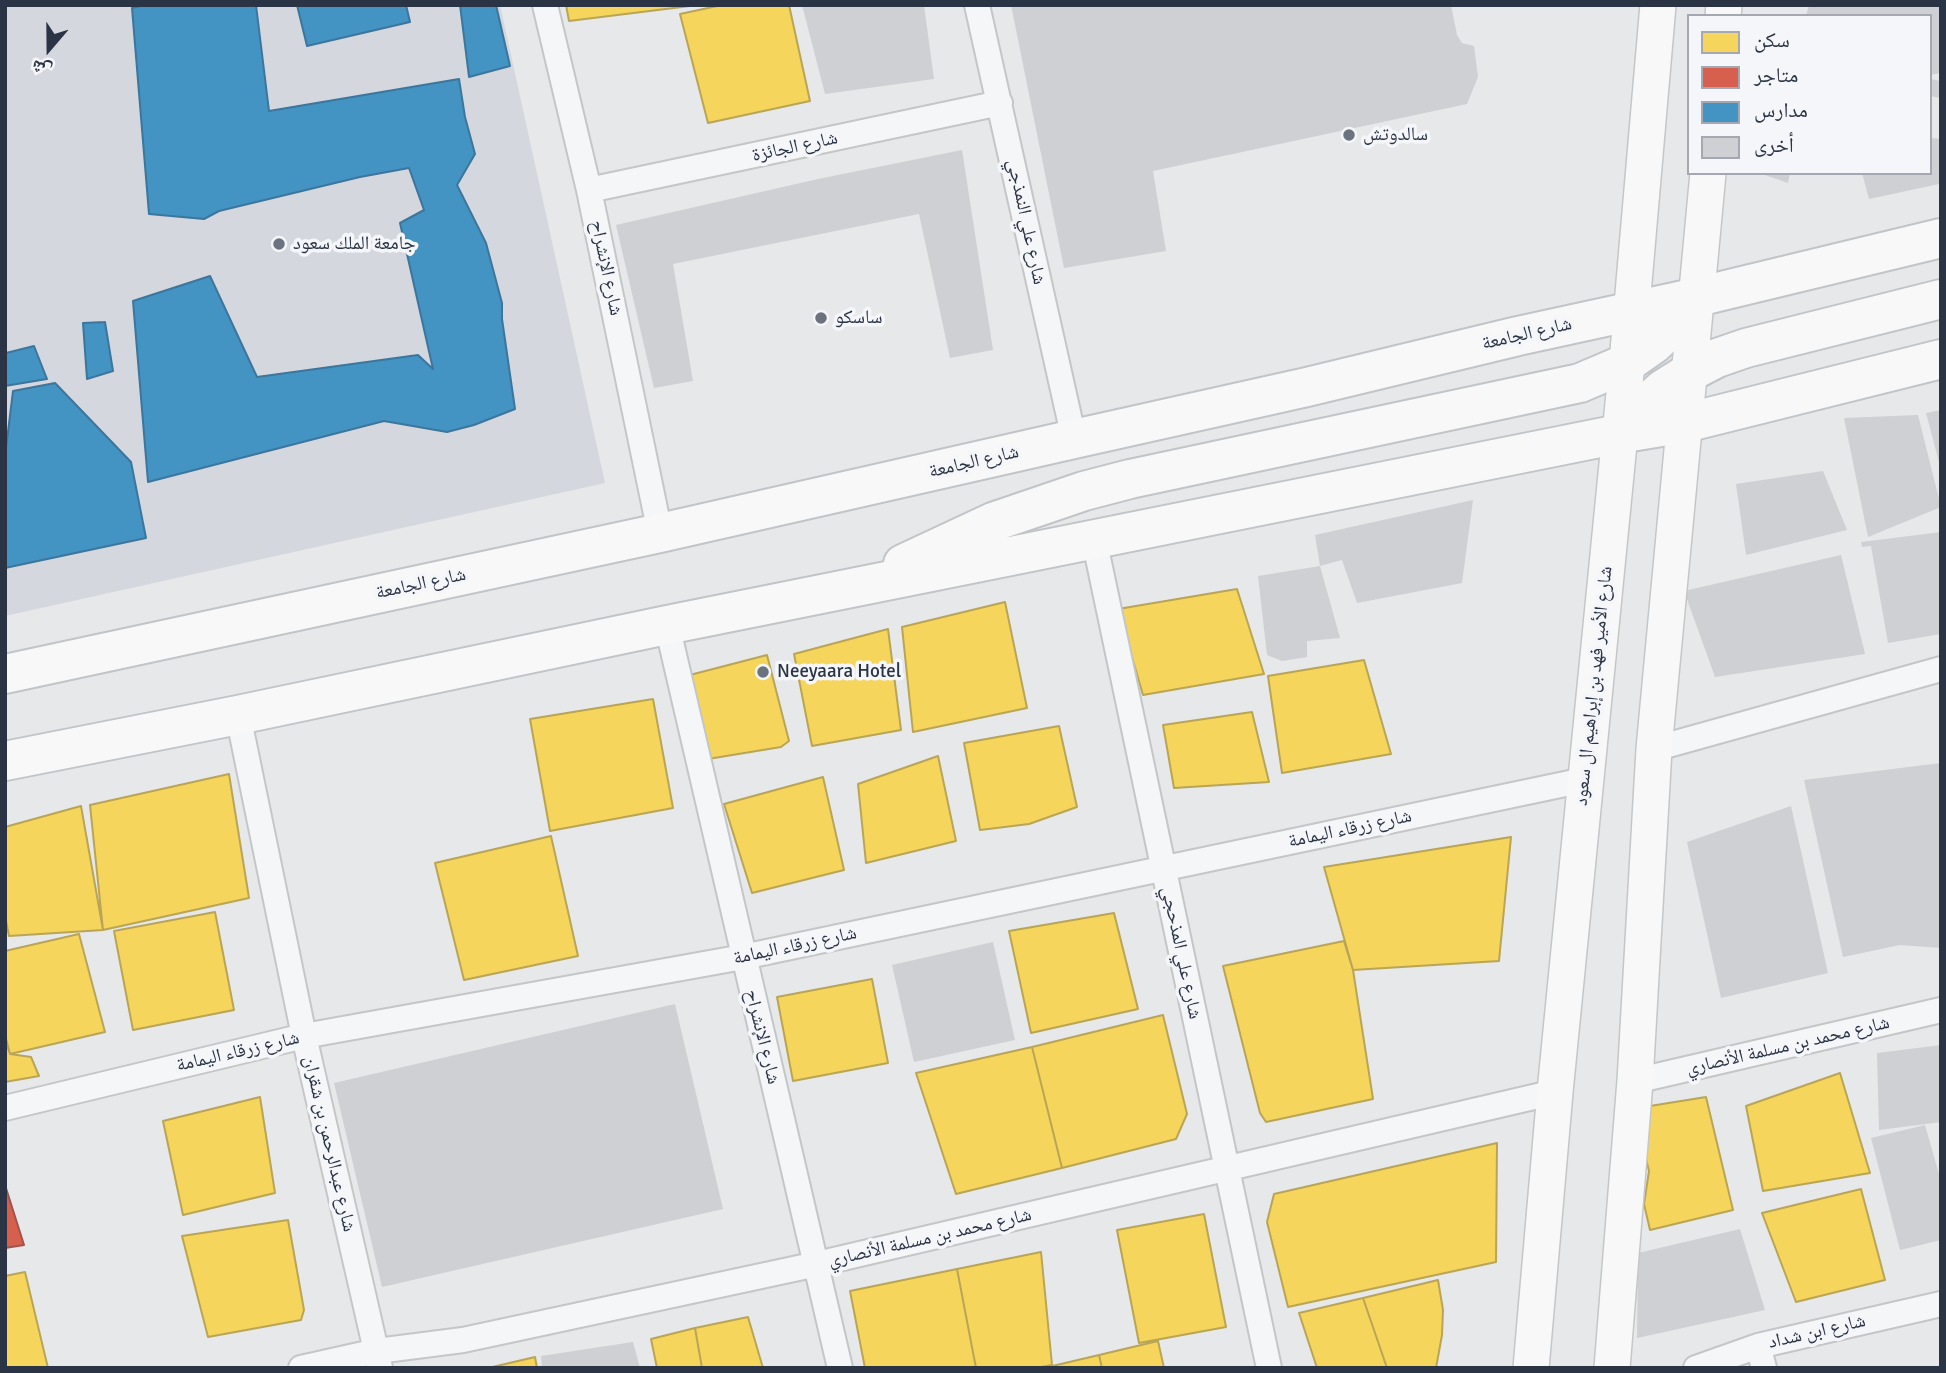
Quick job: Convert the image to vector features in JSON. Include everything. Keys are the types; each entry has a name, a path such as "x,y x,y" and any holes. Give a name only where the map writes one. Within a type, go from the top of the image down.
{"main road":[{"name":"شارع الأمير فهد بن إبراهيم ال سعود","path":"1531,1368 1584,780 1632,311 1658,5"},
{"path":"1612,1368 1635,1082 1654,749 1708,175"},
{"name":"شارع الجامعة","path":"5,674 660,533 1697,297 1941,238"},
{"path":"864,585 917,556 993,522 1084,491 1580,383 1627,363 1654,344 1677,322 1697,297"},
{"path":"1619,434 1663,389 1717,358 1746,348 1941,299"},
{"path":"5,761 864,585 1685,423 1941,359"}],"street":[{"name":"شارع الإنشراح","path":"545,5 589,190 660,533"},
{"name":"شارع علي النمذجي","path":"977,5 1074,439"},
{"name":"شارع الجائزة","path":"589,190 1000,103"},
{"name":"شارع علي المذحجي","path":"1094,539 1269,1368"},
{"name":"شارع الإنشراح","path":"667,625 840,1368"},
{"path":"1654,749 1941,669"},
{"name":"شارع عبدالرحمن بن شقران","path":"237,715 304,1036 378,1359"},
{"name":"شارع زرقاء اليمامة","path":"5,1108 304,1036 743,957 1584,780"},
{"name":"شارع محمد بن مسلمة الأنصاري","path":"1635,1082 1941,1010"},
{"name":"شارع محمد بن مسلمة الأنصاري","path":"301,1368 378,1359 817,1264 1555,1092"},
{"name":"شارع ابن شداد","path":"1696,1368 1761,1357 1941,1304"}],"shaded area":[{"name":"جامعة الملك سعود","path":"5,5 500,5 605,483 5,616"}],"building: سكن":[{"path":"566,5 690,5 690,6 569,21"},
{"path":"722,5 789,5 810,101 708,123 680,14"},
{"path":"1237,589 1264,674 1143,695 1118,609"},
{"path":"1005,602 1027,708 913,732 902,627"},
{"path":"888,629 901,730 812,746 794,654"},
{"path":"767,655 789,741 781,747 708,759 686,676"},
{"path":"1364,660 1391,754 1282,773 1268,676"},
{"path":"653,699 673,808 550,831 530,719"},
{"path":"1252,712 1269,782 1174,788 1163,725"},
{"path":"1059,726 1077,807 1029,824 980,830 964,743"},
{"path":"938,756 956,841 866,863 858,784"},
{"path":"229,774 249,898 103,930 90,805"},
{"path":"823,777 844,870 752,893 724,804"},
{"path":"81,806 103,930 9,936 5,916 5,827"},
{"path":"551,836 578,956 464,980 435,863"},
{"path":"1511,837 1499,961 1353,970 1324,867"},
{"path":"215,912 234,1010 133,1030 114,931"},
{"path":"1114,913 1138,1009 1031,1033 1009,931"},
{"path":"79,934 105,1032 10,1054 5,1035 5,951"},
{"path":"1344,941 1353,970 1373,1099 1266,1122 1260,1113 1223,966"},
{"path":"872,979 888,1063 793,1081 777,997"},
{"path":"1163,1015 1187,1114 1176,1139 1062,1168 1032,1047"},
{"path":"5,1039 10,1054 31,1057 39,1076 5,1082"},
{"path":"1032,1047 1062,1168 956,1194 916,1073"},
{"path":"1840,1073 1870,1173 1763,1191 1746,1106"},
{"path":"260,1097 275,1193 183,1215 163,1121"},
{"path":"1706,1097 1733,1210 1650,1230 1644,1204 1649,1171 1645,1155 1650,1106"},
{"path":"1497,1143 1496,1262 1288,1307 1267,1222 1274,1194"},
{"path":"1861,1189 1885,1280 1796,1302 1762,1213"},
{"path":"1204,1214 1226,1327 1139,1343 1117,1230"},
{"path":"288,1220 304,1310 301,1320 208,1337 182,1236"},
{"path":"1041,1252 1052,1365 1036,1368 976,1368 957,1269"},
{"path":"957,1269 976,1368 865,1368 850,1291"},
{"path":"25,1272 48,1368 5,1368 5,1276"},
{"path":"1438,1280 1443,1310 1436,1368 1387,1368 1363,1298"},
{"path":"1363,1298 1387,1368 1317,1368 1299,1313"},
{"path":"748,1317 763,1368 702,1368 695,1328"},
{"path":"695,1328 702,1368 657,1368 651,1339"},
{"path":"1158,1341 1164,1368 1102,1368 1099,1355"},
{"path":"1099,1355 1102,1368 1044,1368"},
{"path":"535,1357 537,1368 488,1368"}],"building: متاجر":[{"path":"5,1185 24,1245 5,1248"}],"building: مدارس":[{"path":"145,5 256,5 269,111 459,79 475,154 457,185 486,243 502,303 515,409 447,432 384,421 148,482 133,301 210,276 257,377 418,355 433,369 400,223 424,210 409,168 219,211 204,219 149,214 132,8"},
{"path":"297,5 406,5 410,22 307,46"},
{"path":"460,5 496,5 510,66 469,77"},
{"path":"105,322 113,371 87,379 83,323"},
{"path":"34,346 47,379 5,386 6,353"},
{"path":"55,383 131,462 146,538 5,568 5,456 13,391"}],"building: أخرى":[{"path":"802,5 924,5 934,79 825,94"},
{"path":"1011,5 1451,5 1457,35 1462,43 1474,46 1478,77 1467,104 1153,171 1166,251 1064,268"},
{"path":"1809,5 1941,5 1941,73 1932,75 1932,14 1807,14"},
{"path":"1932,79 1941,81 1941,98 1932,96"},
{"path":"1932,138 1941,139 1939,184 1869,199 1863,175 1932,175"},
{"path":"962,150 993,350 950,358 919,214 673,264 693,381 654,388 616,225 818,179"},
{"path":"1765,175 1790,175 1788,183"},
{"path":"1941,410 1941,466 1940,466 1926,413"},
{"path":"1918,415 1941,507 1868,537 1844,418"},
{"path":"1823,471 1847,530 1746,555 1736,484"},
{"path":"1473,500 1462,583 1357,603 1342,560 1320,566 1315,535"},
{"path":"1941,532 1941,634 1888,643 1871,546 1862,547 1861,542"},
{"path":"1841,555 1865,654 1715,677 1684,591"},
{"path":"1320,566 1340,638 1307,641 1307,657 1282,661 1267,655 1258,576"},
{"path":"1941,763 1941,948 1900,945 1843,957 1804,780"},
{"path":"1791,806 1828,973 1721,998 1687,842"},
{"path":"993,942 1015,1040 914,1062 892,965"},
{"path":"675,1004 723,1209 382,1287 334,1083"},
{"path":"1941,1045 1941,1122 1879,1130 1877,1053"},
{"path":"1925,1125 1941,1181 1941,1240 1900,1250 1871,1138"},
{"path":"1740,1229 1765,1310 1637,1338 1638,1253"},
{"path":"633,1342 640,1368 542,1368 541,1356"}],"place":[{"name":"سالدوتش","path":"1349,135"},
{"name":"جامعة الملك سعود","path":"279,244"},
{"name":"ساسكو","path":"821,318"},
{"name":"Neeyaara Hotel","path":"763,672"}]}
